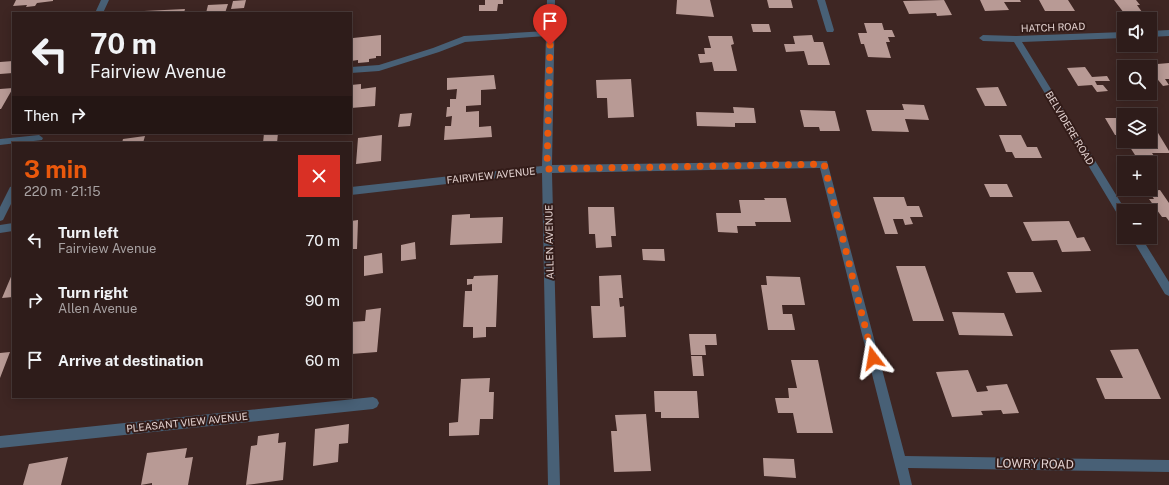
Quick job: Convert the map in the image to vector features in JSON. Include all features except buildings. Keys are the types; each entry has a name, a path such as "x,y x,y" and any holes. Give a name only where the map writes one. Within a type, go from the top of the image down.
{"street":[{"path":"99,12 105,0"},
{"name":"ALLEN AVENUE","path":"551,0 547,169 554,485"},
{"path":"821,0 830,30"},
{"path":"352,70 380,68 436,50 464,39 550,33"},
{"path":"1157,34 1169,33"},
{"name":"HATCH ROAD","path":"983,38 1016,39 1117,35"},
{"name":"BELVIDERE ROAD","path":"1016,39 1117,205"},
{"path":"0,142 39,138"},
{"name":"FAIRVIEW AVENUE","path":"352,190 547,169 824,164 900,462"},
{"path":"0,217 12,192"},
{"path":"0,229 12,228"},
{"path":"1140,244 1169,291"},
{"name":"PLEASANT VIEW AVENUE","path":"0,442 373,403"},
{"path":"900,462 906,485"},
{"name":"LOWRY ROAD","path":"900,462 1169,466"}],"route":[{"path":"550,45 547,169 824,164 873,358"}]}
